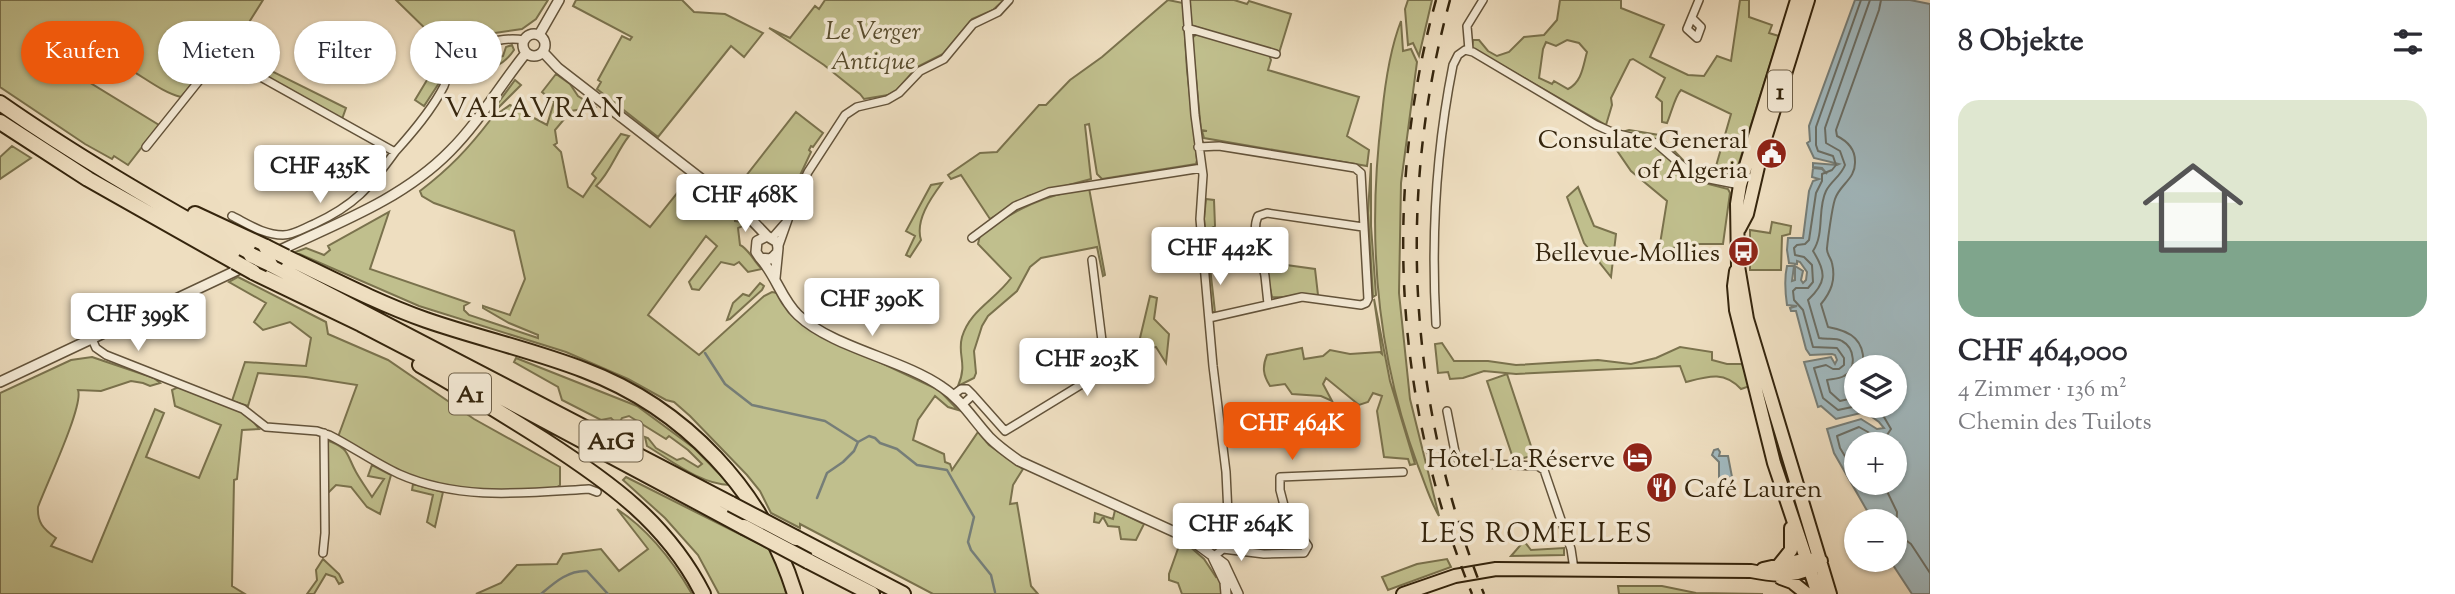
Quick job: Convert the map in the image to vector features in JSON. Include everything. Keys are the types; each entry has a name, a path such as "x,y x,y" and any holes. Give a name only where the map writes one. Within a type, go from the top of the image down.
{"highway":[{"name":"A1","path":"0,103 117,177 404,312 583,370 618,385 655,406 704,445 744,492 772,536 795,594"},
{"name":"A1","path":"0,122 88,179 466,392 606,481 635,505 665,537 703,594"},
{"name":"A1G","path":"117,177 178,215 251,255 903,594"},
{"name":"A1G","path":"298,295 361,324 872,594"}],"main road":[{"name":"1","path":"1797,0 1740,185 1737,204 1738,266 1734,286 1736,310 1774,463 1789,508 1830,594"},
{"name":"1","path":"1739,229 1747,214 1766,137 1808,0"},
{"path":"1740,185 1749,183 1753,189"},
{"name":"1","path":"1738,266 1753,344 1813,563 1818,594"},
{"path":"1773,571 1788,556 1792,544 1789,508"},
{"path":"1403,594 1455,576 1483,570 1773,571 1813,563"},
{"path":"1773,571 1807,594"}],"street":[{"path":"538,35 559,0"},
{"path":"760,258 771,259 777,251 788,219 817,155 845,116 857,107 887,100 899,93 920,71 944,59 973,24 998,12 1009,0"},
{"path":"1186,0 1202,169 1200,219 1227,481 1228,514 1223,549 1213,557"},
{"path":"1469,50 1467,26 1483,0"},
{"path":"1692,18 1699,0"},
{"path":"1187,28 1276,54"},
{"path":"529,35 538,35 545,43 543,52 537,56 526,53 524,40 529,35"},
{"path":"232,216 265,232 291,234 348,206 365,191 418,125 444,86 447,70 454,61 491,41 510,38 524,40"},
{"path":"1436,324 1434,232 1440,149 1453,65 1460,53 1469,50 1596,125 1614,133 1656,143 1694,176 1740,185"},
{"path":"543,52 558,68 606,103 777,242 776,279"},
{"path":"0,382 362,212 399,192 451,150 481,116 526,53"},
{"path":"146,147 206,72 221,64 248,71 395,152"},
{"path":"1198,147 1219,146 1355,168 1362,176 1368,299 1366,303 1361,305 1302,297 1209,318"},
{"path":"972,238 1015,206 1049,192 1202,169"},
{"path":"1268,304 1256,224 1260,214 1363,227"},
{"path":"750,219 756,237 756,252 776,279 790,306 806,321 841,340 929,379 953,396 990,437 1019,461 1178,532 1226,566 1238,594"},
{"path":"756,244 760,239 769,237 788,219"},
{"path":"953,396 961,389 967,390 1005,431 1100,373 1104,357 1092,260"},
{"path":"92,339 96,348 106,355 243,409 266,427 324,433 345,442 398,474 435,487 474,493 589,489 597,492"},
{"path":"962,405 972,394"},
{"path":"1447,411 1455,452 1460,463 1538,466 1544,470 1571,549 1574,569"},
{"path":"323,553 324,433"},
{"path":"1223,549 1264,554 1304,552 1308,546 1286,513 1280,477 1403,472"},
{"path":"1213,557 1225,582 1226,594"}],"green space":[{"path":"0,0 263,0 250,21 158,21 158,84 192,84 181,97 144,78 144,21 21,21 21,84 92,84 159,125 128,165 85,144 0,87"},
{"path":"396,0 548,0 536,19 522,29 502,32 502,21 418,21"},
{"path":"576,0 682,0 694,12 725,14 763,33 744,57 731,46 658,137 597,89 601,82 598,80 622,36 630,40 632,37 573,6"},
{"name":"Le Verger Antique","path":"825,0 1004,0 993,10 972,19 943,54 917,67 897,90 888,95 864,99 824,65 769,28 790,38 815,6 819,9"},
{"path":"1168,0 1183,3 1196,164 1102,179 1097,174 1089,124 1085,125 1091,179 1028,196 990,219 961,175 951,179 948,175 980,153 997,152 1039,105 1046,105 1070,80 1102,57"},
{"path":"1190,0 1234,0 1247,4 1249,1 1291,14 1279,53 1190,25"},
{"path":"1408,0 1432,0 1419,56 1413,43 1408,45 1405,9"},
{"path":"1560,0 1621,0 1621,8 1664,25 1650,57 1688,75 1704,76 1717,56 1731,61 1740,0 1749,0 1749,17 1772,25 1769,33 1779,36 1738,166 1733,174 1714,173 1731,114 1681,90 1667,123 1662,122 1662,102 1656,97 1665,78 1633,59 1630,60 1611,98 1612,105 1606,125 1472,48 1473,40 1479,40 1488,51 1497,56 1509,52 1524,37 1544,35 1557,20","holes":["1567,40 1579,43 1587,52 1581,73 1573,86 1568,89 1554,81 1552,84 1539,78 1546,42 1556,46"]},
{"path":"1401,21 1403,51 1411,49 1417,62 1401,183 1399,293 1410,399 1439,516 1404,424 1384,337 1379,293 1375,203 1378,159 1386,79"},
{"path":"1197,34 1269,55 1271,60 1268,70 1359,97 1347,136 1369,150 1367,166 1204,138 1202,131 1207,131 1201,130 1192,38"},
{"path":"512,45 514,50 502,62 502,56 506,47"},
{"path":"556,74 570,84 578,96 595,107 571,111 555,130 557,143 554,145 561,152 568,187 583,197 596,178 592,174 621,134 629,136 606,175 596,186 650,227 690,177 735,213 735,221 743,222 745,225 738,228 740,245 762,269 748,272 739,262 734,265 721,262 699,290 692,289 689,282 717,246 706,236 648,315 699,355 764,296 777,293 793,316 826,337 939,390 958,410 948,407 935,396 918,420 913,440 944,454 945,462 950,464 952,470 978,432 989,445 1023,469 1013,485 1010,504 1017,503 1031,586 1038,594 933,594 800,524 800,528 771,513 760,491 747,475 674,402 566,352 419,306 295,252 306,248 324,255 330,250 328,246 389,212 370,269 469,303 464,306 464,310 469,315 538,338 538,335 483,308 510,315 525,279 514,231 434,203 422,196 420,191 450,166 474,140 491,119 490,114 515,80 521,85 495,111 497,114 510,105 547,125 554,102 542,92"},
{"path":"280,75 346,108 342,119 276,84 280,84"},
{"path":"425,84 438,84 424,106 415,100"},
{"path":"796,112 823,133 813,147 811,146 811,152 781,216 776,205 742,181"},
{"path":"1629,130 1659,135 1683,160 1703,173 1708,184 1728,189 1730,193 1723,244 1698,244 1659,250 1667,201 1631,171 1607,136"},
{"path":"12,146 31,158 0,179 0,157"},
{"path":"1371,163 1371,226 1376,295 1373,297 1368,213"},
{"path":"942,183 925,210 920,225 921,240 910,257 906,255 915,236 906,231 931,185"},
{"path":"1578,187 1594,226 1616,234 1611,277 1584,243 1567,197"},
{"path":"1089,188 1105,275 1103,276 1097,247 1041,258 1030,267 1017,291 988,316 974,351 974,378 958,386 962,371 961,343 966,328 977,312 1011,278 978,244 980,235 1006,217 1032,204 1058,194"},
{"path":"1206,199 1214,200 1215,226 1206,231 1215,312 1212,312 1204,219"},
{"path":"1772,222 1791,226 1790,234 1782,236 1781,270 1750,270 1750,230 1770,233"},
{"path":"1264,262 1315,269 1318,295 1272,297"},
{"path":"238,277 326,322 328,334 388,360 474,419 560,467 560,485 555,489 459,489 418,479 391,466 338,437 357,385 258,373 248,406 232,401 245,362 306,366 311,338 290,322 263,330 254,322 266,303 229,282"},
{"path":"760,283 764,286 762,290 727,320 733,303 743,294 749,296"},
{"path":"1150,296 1157,298 1154,319 1169,334 1166,363 1156,347 1147,348 1145,361 1126,356 1125,344 1137,343 1140,338"},
{"path":"1374,299 1390,381 1415,464 1410,465 1408,459 1384,457 1377,411 1382,396 1373,393 1368,402 1359,405 1326,378 1323,384 1332,401 1321,396 1292,394 1285,384 1270,386 1265,375 1267,355 1302,348 1304,359 1323,356 1330,350 1350,354 1382,354"},
{"path":"1442,343 1454,361 1488,361 1516,365 1598,360 1631,364 1656,358 1680,347 1712,352 1712,360 1742,364 1750,386 1741,389 1728,379 1716,376 1686,382 1680,366 1516,374 1484,371 1450,379 1448,372 1438,373 1435,344"},
{"path":"1746,344 1755,364 1810,540 1811,548 1808,549 1778,458"},
{"path":"92,357 154,378 160,383 150,386 131,381 101,391 78,390 70,428 38,507 42,525 56,538 51,546 92,562 155,409 164,413 146,457 199,478 221,425 175,406 172,390 178,387 242,412 250,417 259,429 242,430 237,479 234,480 232,586 245,594 0,594 0,393 71,360"},
{"path":"516,358 637,406 694,448 730,485 697,476 647,446 645,437 656,448 677,460 683,458 698,467 702,464 669,436 666,439 629,416 622,418 618,425 611,418 601,420 562,400 558,387 514,362"},
{"path":"1507,374 1534,455 1514,461 1487,381"},
{"path":"326,440 346,452 372,497 384,479 368,476 372,465 391,475 380,514 367,507 351,487 336,485 326,492"},
{"path":"626,477 773,551 782,570 786,594 719,594 698,555 665,518 623,480"},
{"path":"413,484 443,492 435,527 427,522 433,495 412,490"},
{"path":"617,509 640,526 659,547 692,594 476,594 501,583 517,565 557,564 563,554 601,549 619,571 648,549"},
{"path":"1115,510 1144,524 1136,540 1121,539 1119,527 1108,526 1103,517 1099,523 1094,522 1095,513 1113,519"},
{"path":"1524,541 1531,550 1564,548 1564,555 1511,556"},
{"path":"1180,543 1184,547 1188,545 1204,559 1216,577 1219,576 1223,594 1182,594 1178,583 1169,580"},
{"path":"323,559 339,574 343,582 339,584 335,577 326,574 314,594 307,594 317,580 316,570"},
{"path":"1447,559 1451,567 1388,590 1382,577 1417,564"},
{"path":"1618,586 1662,586 1696,593 1763,594 1619,594"}],"water":[{"path":"1855,0 1910,0 1930,4 1930,594 1912,594 1898,572 1907,572 1907,509 1866,509 1858,495 1907,495 1907,432 1844,432 1844,470 1834,453 1827,429 1861,419 1877,429 1884,428 1873,418 1907,418 1907,355 1844,355 1844,417 1836,419 1821,406 1818,407 1804,362 1831,357 1835,364 1835,355 1810,355 1796,311 1791,311 1790,308 1797,306 1787,305 1787,266 1794,266 1792,281 1795,280 1795,266 1803,271 1803,283 1807,272 1800,262 1789,263 1788,238 1803,238 1809,191 1813,181 1819,179 1812,177 1813,168 1822,169 1827,174 1822,168 1813,167 1813,163 1839,164 1814,158 1807,143 1810,141 1809,126"},
{"path":"1718,449 1719,456 1728,456 1732,477 1719,479 1719,462 1712,455 1714,450"}],"waterway":[{"path":"705,353 725,384 752,405 825,421 858,442"},
{"path":"817,498 827,473 843,462 854,451 858,442 869,436 897,449 917,465 947,470 974,517 968,542 971,550 991,575 995,592"},
{"path":"541,594 556,582 580,571 587,571 608,594"}],"railway":[{"path":"1436,0 1419,74 1408,149 1403,225 1405,300 1413,375 1426,449 1446,522 1472,594"},
{"path":"1450,0 1433,74 1422,149 1417,224 1418,300 1426,375 1439,449 1459,522 1484,594"}],"place":[{"name":"Consulate General of Algeria","path":"1771,154"},
{"name":"Bellevue-Mollies","path":"1743,252"},
{"name":"Hôtel La Réserve","path":"1638,458"},
{"name":"Café Lauren","path":"1661,488"}],"district":[{"name":"VALAVRAN","path":"535,107"},
{"name":"LES ROMELLES","path":"1537,532"}]}
